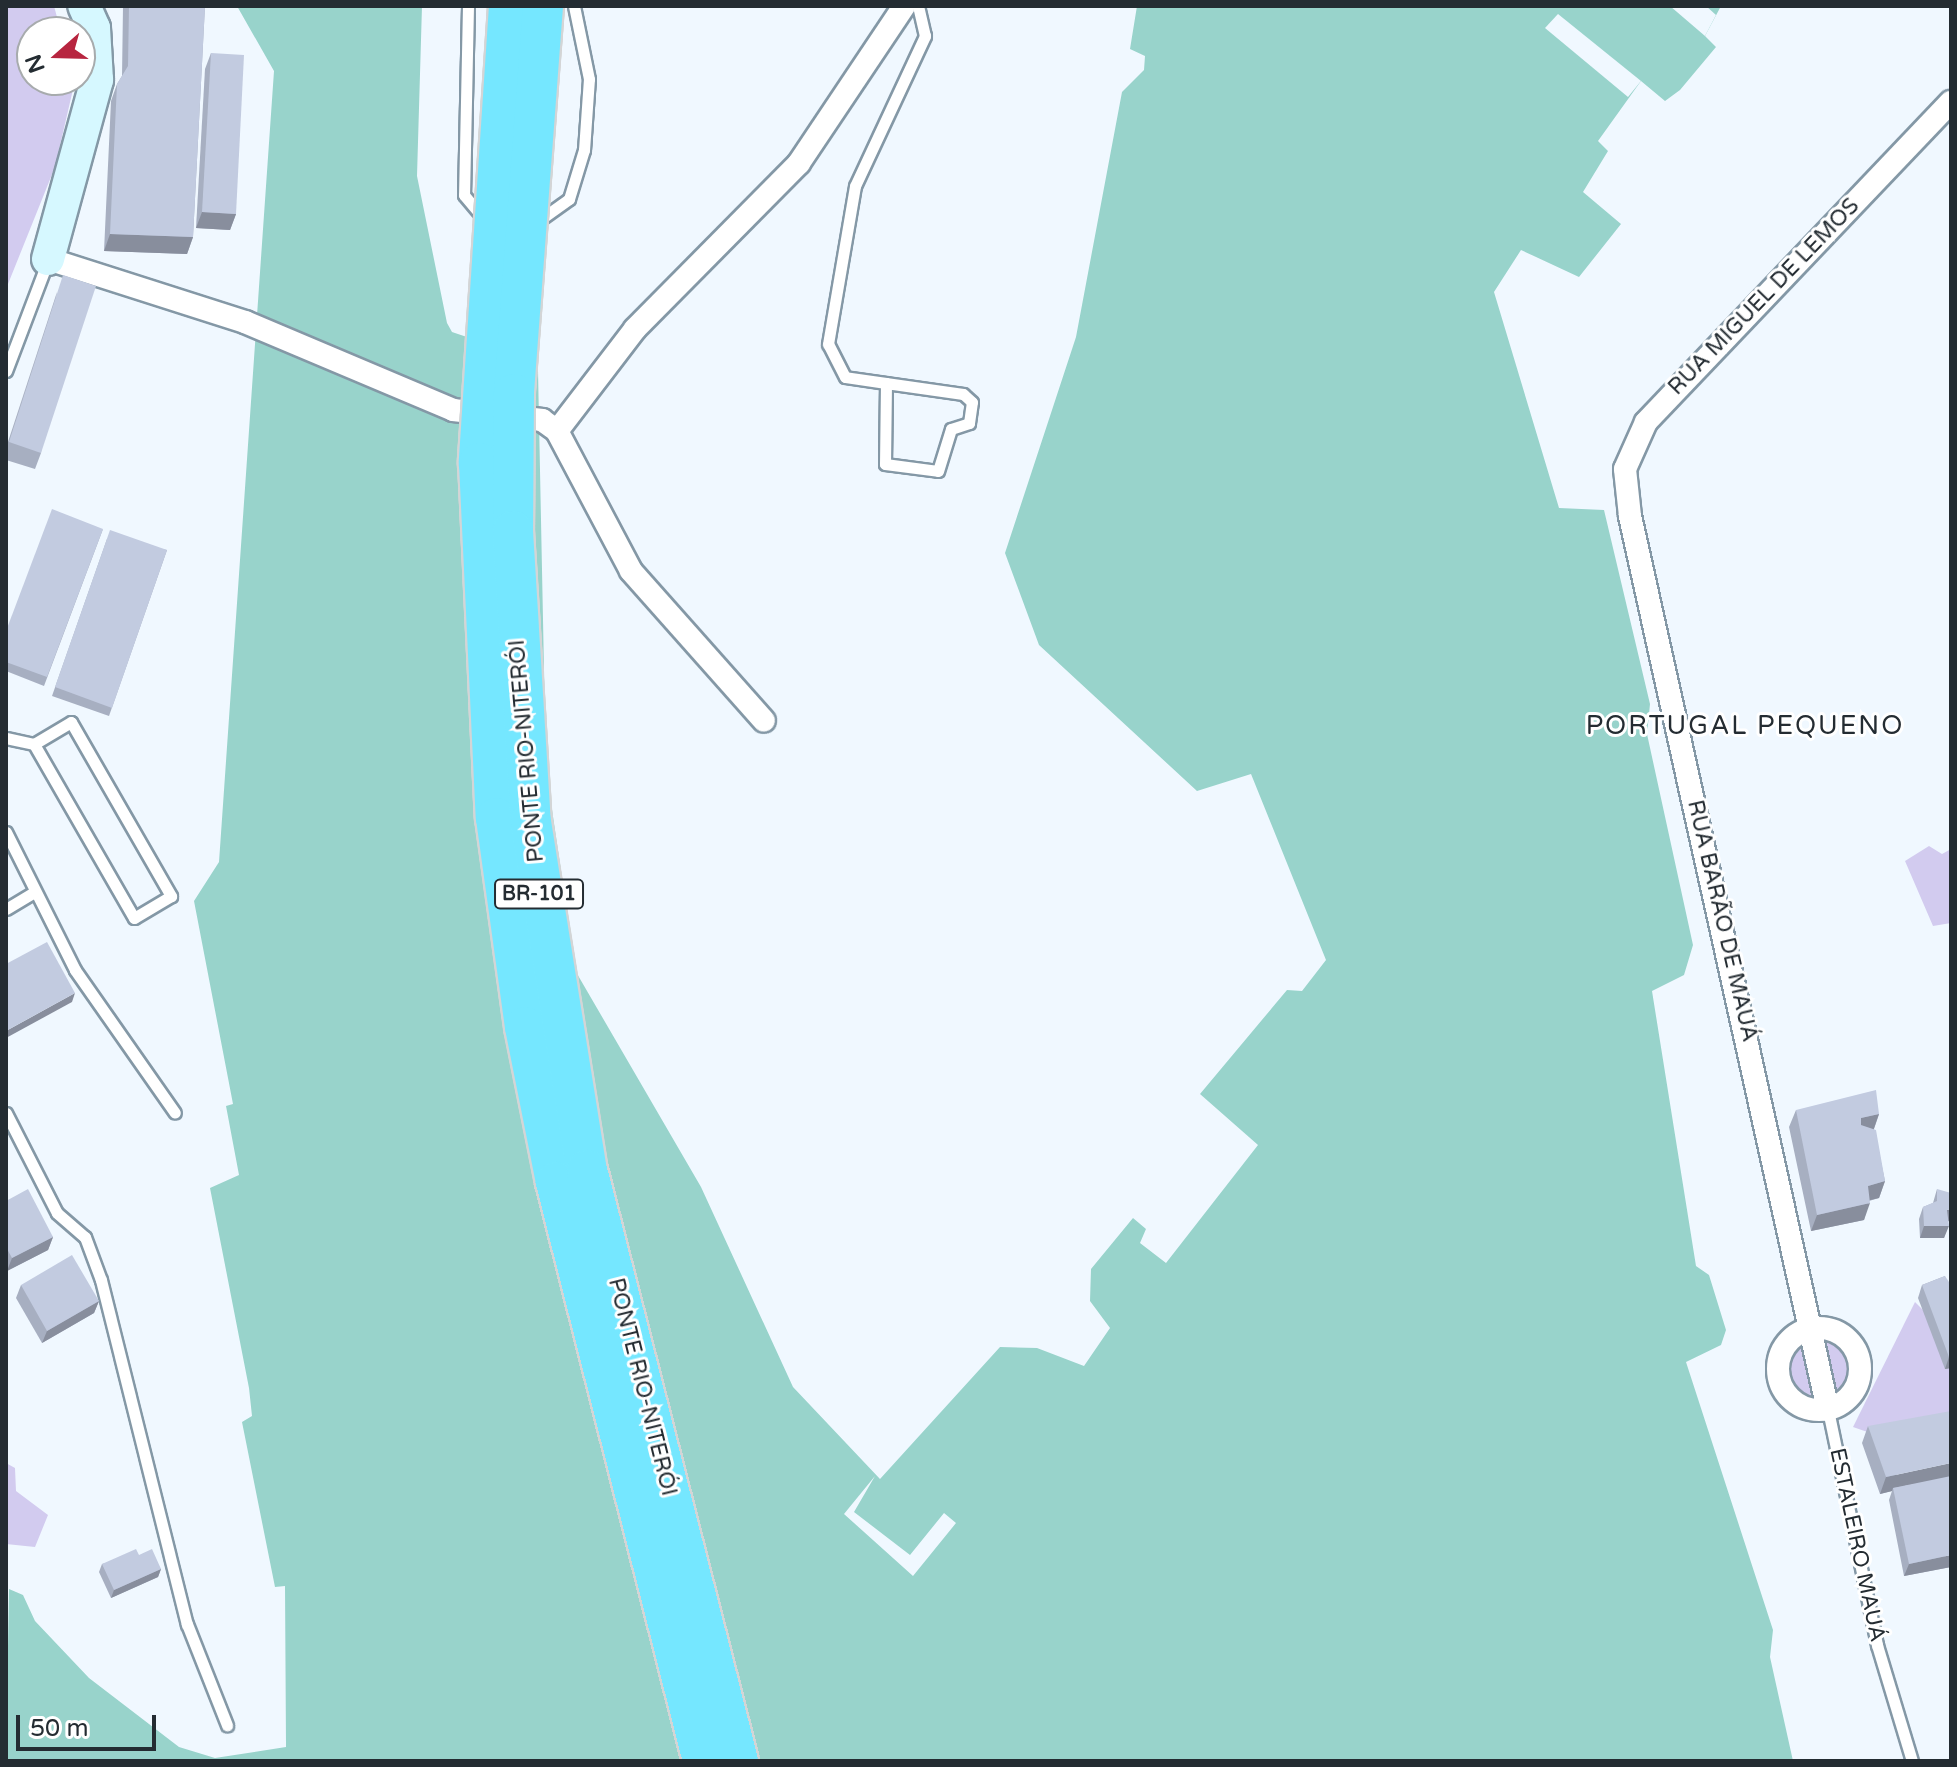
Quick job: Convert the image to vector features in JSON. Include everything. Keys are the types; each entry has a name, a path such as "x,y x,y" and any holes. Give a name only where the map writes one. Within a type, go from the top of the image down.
{"highway":[{"name":"PONTE RIO-NITERÓI","path":"509,6 479,463 496,818 556,1182 703,1761"},
{"name":"PONTE RIO-NITERÓI","path":"543,6 521,231 513,408 531,822 587,1170 738,1761"}],"street":[{"path":"550,426 635,329 799,163 904,6"},
{"path":"87,8 97,80 48,259 245,322 453,410 550,426"},
{"name":"RUA MIGUEL DE LEMOS","path":"1630,516 1628,454 1646,422 1951,102"},
{"path":"550,426 631,571 764,721"},
{"name":"RUA BARÃO DE MAUÁ","path":"1630,516 1809,1328"},
{"path":"1809,1328 1846,1337 1860,1359 1857,1385 1828,1410 1800,1406 1781,1385 1779,1357 1809,1328"},
{"name":"ESTALEIRO MAUÁ","path":"1809,1328 1828,1410"}],"lane":[{"path":"468,6 464,195 483,219 515,228 556,213 579,174 589,79 574,6"},
{"path":"886,383 885,464 938,471 951,429 974,414 972,402 963,394 845,377 828,344 855,186 925,36 918,6"},
{"path":"6,371 48,259"},
{"path":"6,738 34,744 71,722 171,896 134,918 34,744"},
{"path":"6,832 34,892 133,1061 175,1113"},
{"path":"6,909 34,892"},
{"path":"6,1113 57,1213 85,1237 101,1280 187,1624 227,1725"},
{"name":"ESTALEIRO MAUÁ","path":"1828,1410 1877,1645 1912,1761"}],"shaded area":[{"path":"6,6 54,6 57,16 16,16 16,96 71,96 55,167 6,289"},
{"path":"237,6 422,6 417,176 447,323 452,332 535,360 538,370 546,769 576,972 701,1187 793,1387 880,1479 1000,1347 1037,1348 1084,1366 1110,1328 1090,1301 1091,1269 1133,1218 1146,1229 1140,1243 1166,1263 1258,1145 1200,1094 1287,990 1302,991 1326,960 1251,774 1197,791 1039,645 1005,553 1076,337 1122,92 1144,70 1145,56 1130,49 1137,6 1721,6 1705,36 1716,47 1680,90 1665,101 1641,81 1598,141 1608,151 1583,192 1621,224 1579,277 1521,250 1494,292 1559,508 1604,510 1650,704 1647,734 1693,945 1684,975 1652,991 1696,1266 1709,1275 1726,1330 1721,1345 1686,1362 1773,1630 1770,1657 1793,1761 6,1761 9,1589 23,1595 35,1621 89,1678 179,1747 215,1758 286,1747 285,1586 275,1587 242,1422 252,1416 249,1388 210,1188 239,1175 226,1106 233,1104 194,901 219,862 274,71"},
{"path":"1929,846 1942,854 1951,849 1951,923 1933,926 1905,861"},
{"path":"1915,1302 1951,1338 1951,1461 1853,1427"},
{"path":"1813,1332 1835,1334 1852,1352 1854,1380 1830,1405"},
{"path":"1806,1334 1823,1406 1791,1395 1780,1370 1788,1346"},
{"path":"6,1463 15,1468 16,1491 48,1515 35,1547 6,1544"}],"pier":[{"path":"1670,6 1706,6 1716,15 1705,36"},
{"path":"1558,14 1641,81 1628,97 1545,28"},
{"path":"875,1476 854,1512 910,1555 944,1513 956,1523 913,1576 844,1514"}],"building":[{"path":"129,6 205,6 193,237 110,234 117,84 128,66"},
{"path":"211,53 244,55 236,214 202,212"},
{"path":"63,275 96,286 41,453 9,442"},
{"path":"52,509 103,529 47,677 6,662 6,631"},
{"path":"110,530 167,550 112,708 55,687"},
{"path":"47,942 75,993 6,1031 6,964"},
{"path":"1876,1090 1879,1114 1861,1118 1861,1125 1876,1130 1885,1181 1868,1186 1870,1203 1817,1215 1796,1110"},
{"path":"28,1189 53,1237 12,1258 6,1247 6,1201"},
{"path":"1937,1189 1951,1193 1951,1209 1947,1210 1949,1226 1924,1226 1923,1207 1937,1201"},
{"path":"72,1255 99,1301 47,1331 21,1285"},
{"path":"1945,1276 1951,1285 1949,1357 1922,1285"},
{"path":"1951,1411 1951,1463 1886,1477 1868,1426"},
{"path":"1951,1476 1951,1555 1909,1564 1893,1488"},
{"path":"136,1549 139,1555 152,1549 161,1569 114,1590 102,1564"}],"district":[{"name":"PORTUGAL PEQUENO","path":"1745,726"}]}
